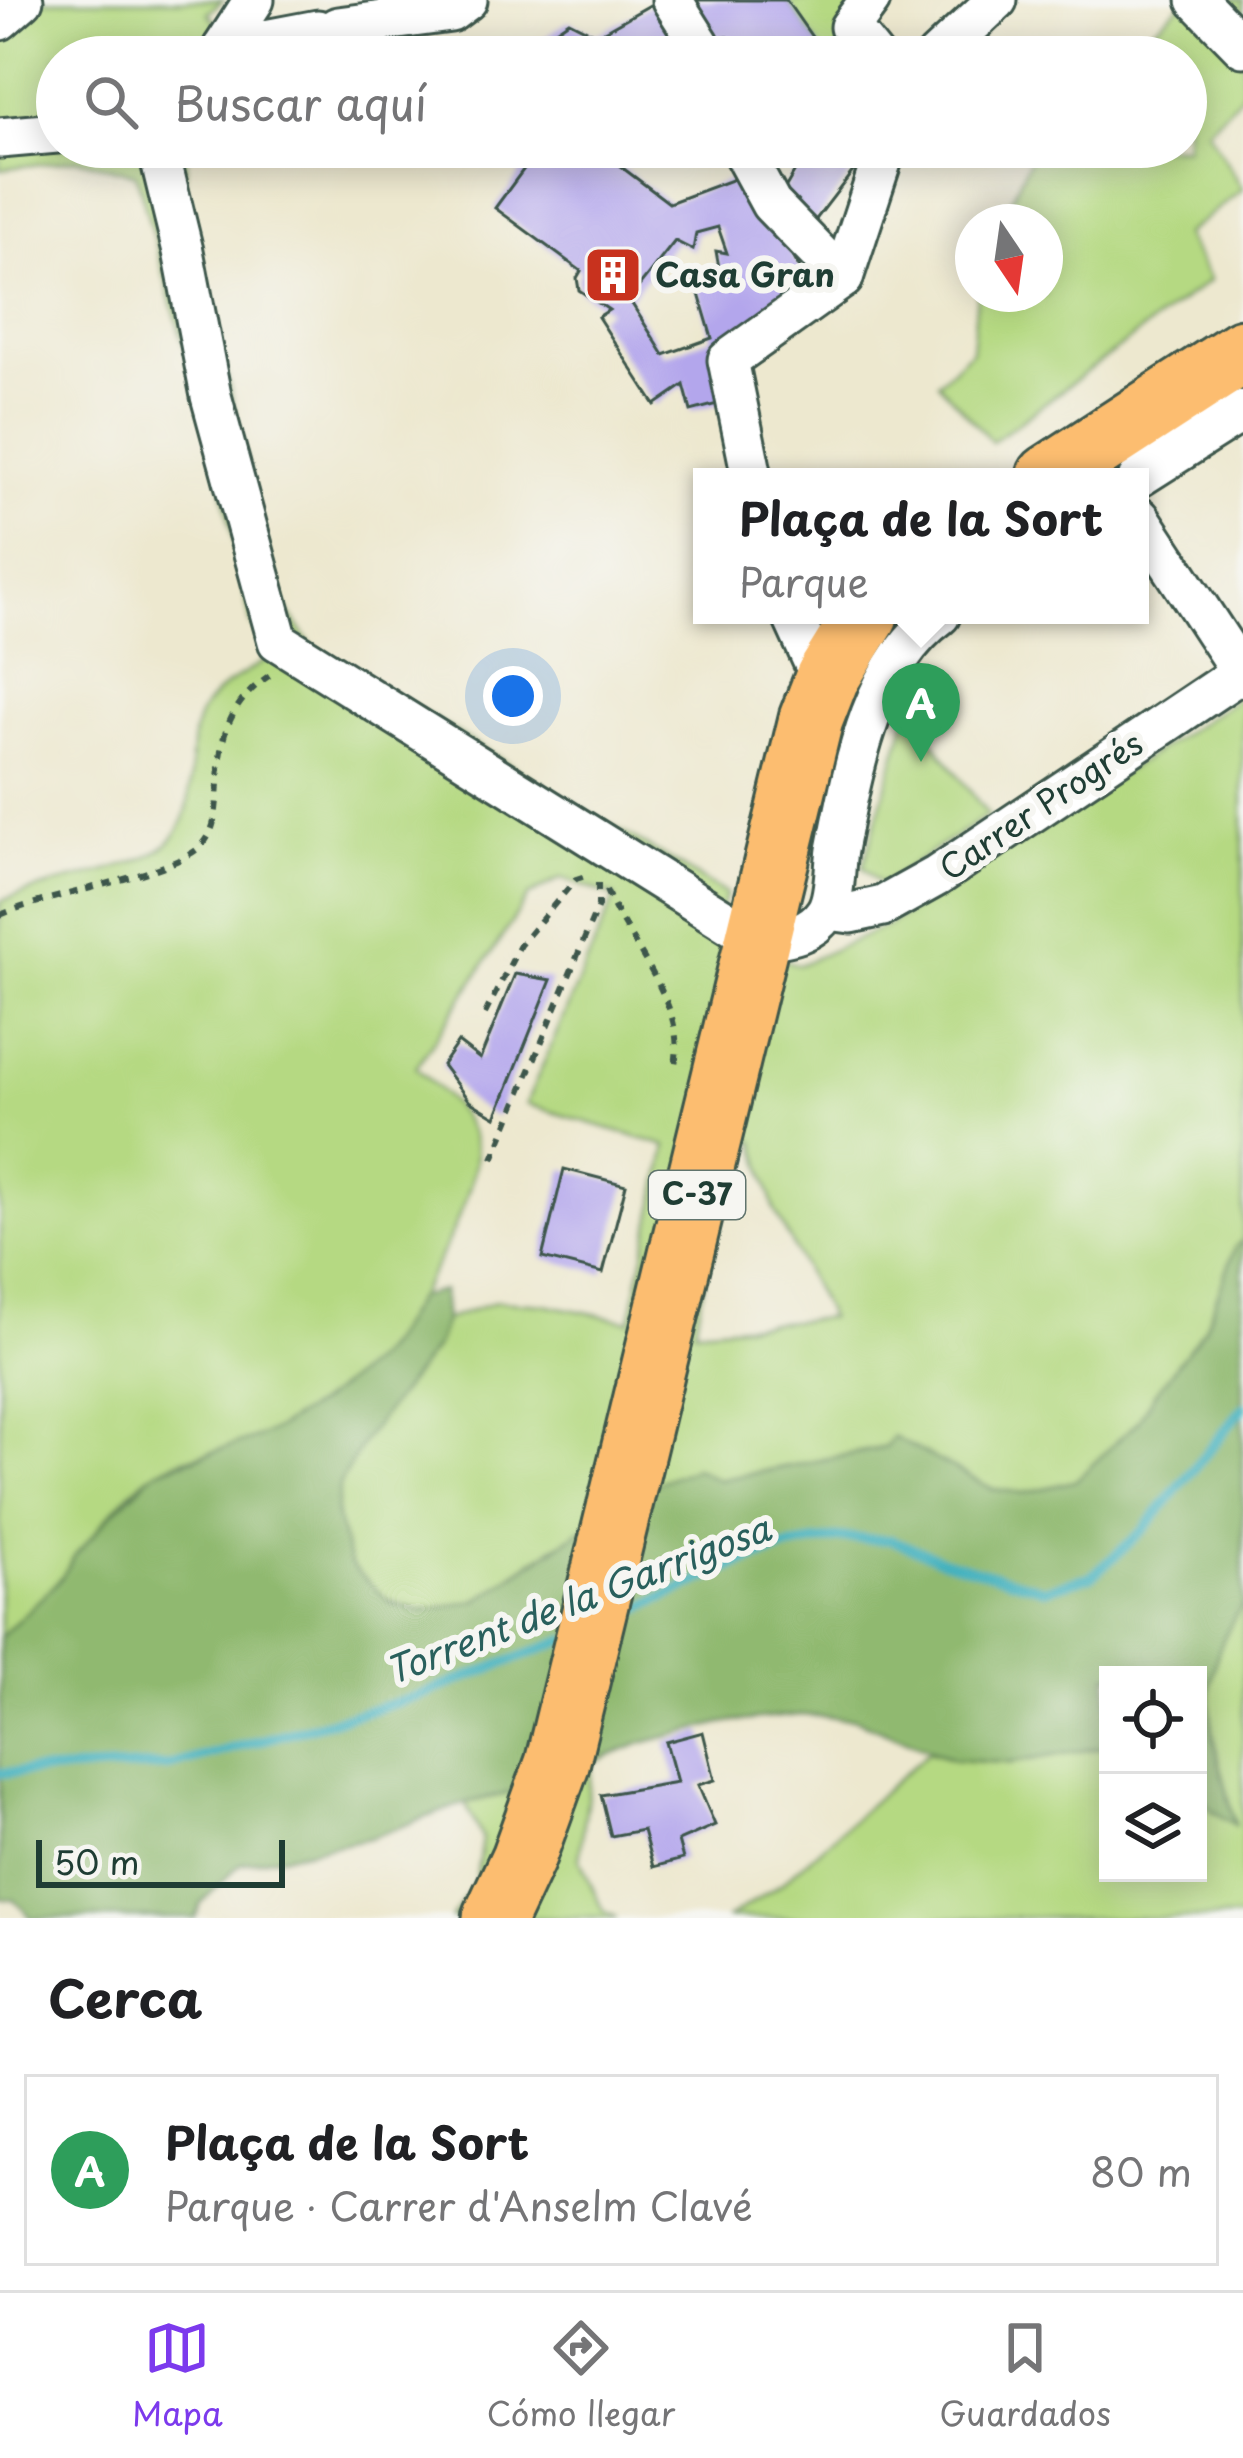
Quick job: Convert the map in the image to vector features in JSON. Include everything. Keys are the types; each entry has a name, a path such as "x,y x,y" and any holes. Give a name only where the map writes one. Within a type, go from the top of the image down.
{"main road":[{"path":"1063,468 1243,351"},
{"name":"C-37","path":"495,1918 557,1764 811,718 826,678 860,624"}],"street":[{"path":"0,20 23,0"},
{"path":"230,36 254,0"},
{"path":"286,36 451,12 467,0"},
{"path":"672,0 694,36"},
{"path":"857,36 850,27 870,0"},
{"path":"955,36 997,0"},
{"path":"1197,0 1243,47"},
{"path":"323,36 338,27"},
{"path":"0,138 36,135"},
{"path":"162,168 211,396 278,640 752,966 811,928 828,910 849,789 873,710 898,658 931,624"},
{"path":"751,168 771,204 843,278"},
{"path":"750,468 728,360 843,278 879,168"},
{"path":"1149,471 1243,411"},
{"path":"1149,532 1242,671"},
{"path":"796,624 826,678"},
{"name":"Carrer Progrés","path":"828,910 850,913 884,906 937,876 1242,671"},
{"path":"776,866 817,881 828,910"}],"path":[{"path":"0,915 154,868 199,848 213,822 222,738 236,707 260,682 305,658"},
{"path":"485,1014 520,945 576,879 598,872"},
{"path":"598,872 614,911 668,1007 678,1047 674,1070"},
{"path":"493,1159 598,907 598,872"}],"green space":[{"path":"0,0 223,0 208,13 227,36 36,36 36,164 0,169"},
{"path":"786,0 863,0 855,36 811,36"},
{"path":"1186,0 1243,0 1243,93 1207,130 1207,36 1145,36"},
{"path":"1207,130 1243,189 1184,235 1210,280 992,442 938,382 972,350 975,312 1063,312 1063,204 1009,204 1025,168 1207,168"},
{"path":"113,168 186,168 184,187 277,596 311,645 726,894 713,935 799,965 889,925 1243,695 1243,1240 1236,1247 1205,1328 1139,1421 1075,1481 1023,1493 993,1489 937,1461 885,1447 718,1480 695,1468 542,1554 466,1604 448,1609 413,1608 380,1594 353,1569 338,1526 341,1481 364,1439 423,1362 445,1320 497,1301 544,1304 630,1321 667,1146 526,1104 615,897 561,878 529,896 416,1068 466,1124 475,1147 474,1168 454,1228 400,1326 368,1366 295,1418 242,1444 184,1459 143,1481 117,1506 52,1588 0,1637 0,902 112,870 167,844 186,813 193,740 205,706 272,656 251,623 217,463 136,174","holes":["730,1141 755,1141 775,1211 829,1318 695,1329"]},
{"path":"909,709 988,815 881,885 863,867"},
{"path":"1243,1240 1243,1604 1215,1661 1210,1712 1235,1825 1207,1804 1207,1666 1099,1666 1099,1748 1011,1763 955,1760 854,1719 800,1715 722,1723 642,1743 520,1791 465,1803 370,1838 240,1864 201,1903 195,1918 32,1918 13,1900 0,1898 0,1637 60,1580 75,1555 156,1471 269,1433 322,1401 389,1344 417,1297 442,1291 445,1320 436,1346 366,1437 340,1483 336,1514 350,1565 392,1604 422,1611 478,1600 645,1487 695,1468 718,1480 885,1448 893,1437 993,1489 1023,1493 1075,1481 1138,1421 1205,1328 1236,1246"},
{"path":"1243,1604 1243,1918 728,1918 782,1883 928,1752 955,1760 1011,1763 1099,1748 1099,1882 1207,1882 1207,1804 1235,1823 1211,1712 1215,1661"},
{"path":"593,1760 579,1858 603,1911 617,1918 452,1918 476,1880 482,1838 465,1803 520,1791"}],"building":[{"path":"689,0 786,0 811,36 705,36"},
{"path":"657,1 681,36 547,36 569,21 597,35"},
{"path":"525,168 623,168 669,203 739,177 808,283 715,348 729,401 691,411 684,385 655,405 598,317 609,310 579,290 581,271 495,208","holes":["718,227 727,253 716,251 720,273 694,277 712,338 664,355 629,299 675,241 693,250 696,233"]},
{"path":"790,168 855,168 811,226 777,202 795,171"},
{"path":"515,974 551,980 496,1117 469,1101 442,1065 458,1042 480,1059"},
{"path":"564,1169 626,1185 603,1273 542,1258"},
{"path":"703,1732 715,1780 698,1785 715,1825 678,1841 683,1859 653,1867 643,1830 611,1836 601,1795 677,1782 666,1742"}],"waterway":[{"name":"Torrent de la Garrigosa","path":"615,1619 741,1563 838,1538 892,1540 1044,1589 1092,1576 1143,1531 1243,1408"},
{"name":"Torrent de la Garrigosa","path":"0,1773 169,1766 419,1696 565,1640"}],"place":[{"name":"Casa Gran","path":"613,275"},
{"name":"Plaça de la Sort","path":"921,762"}]}
